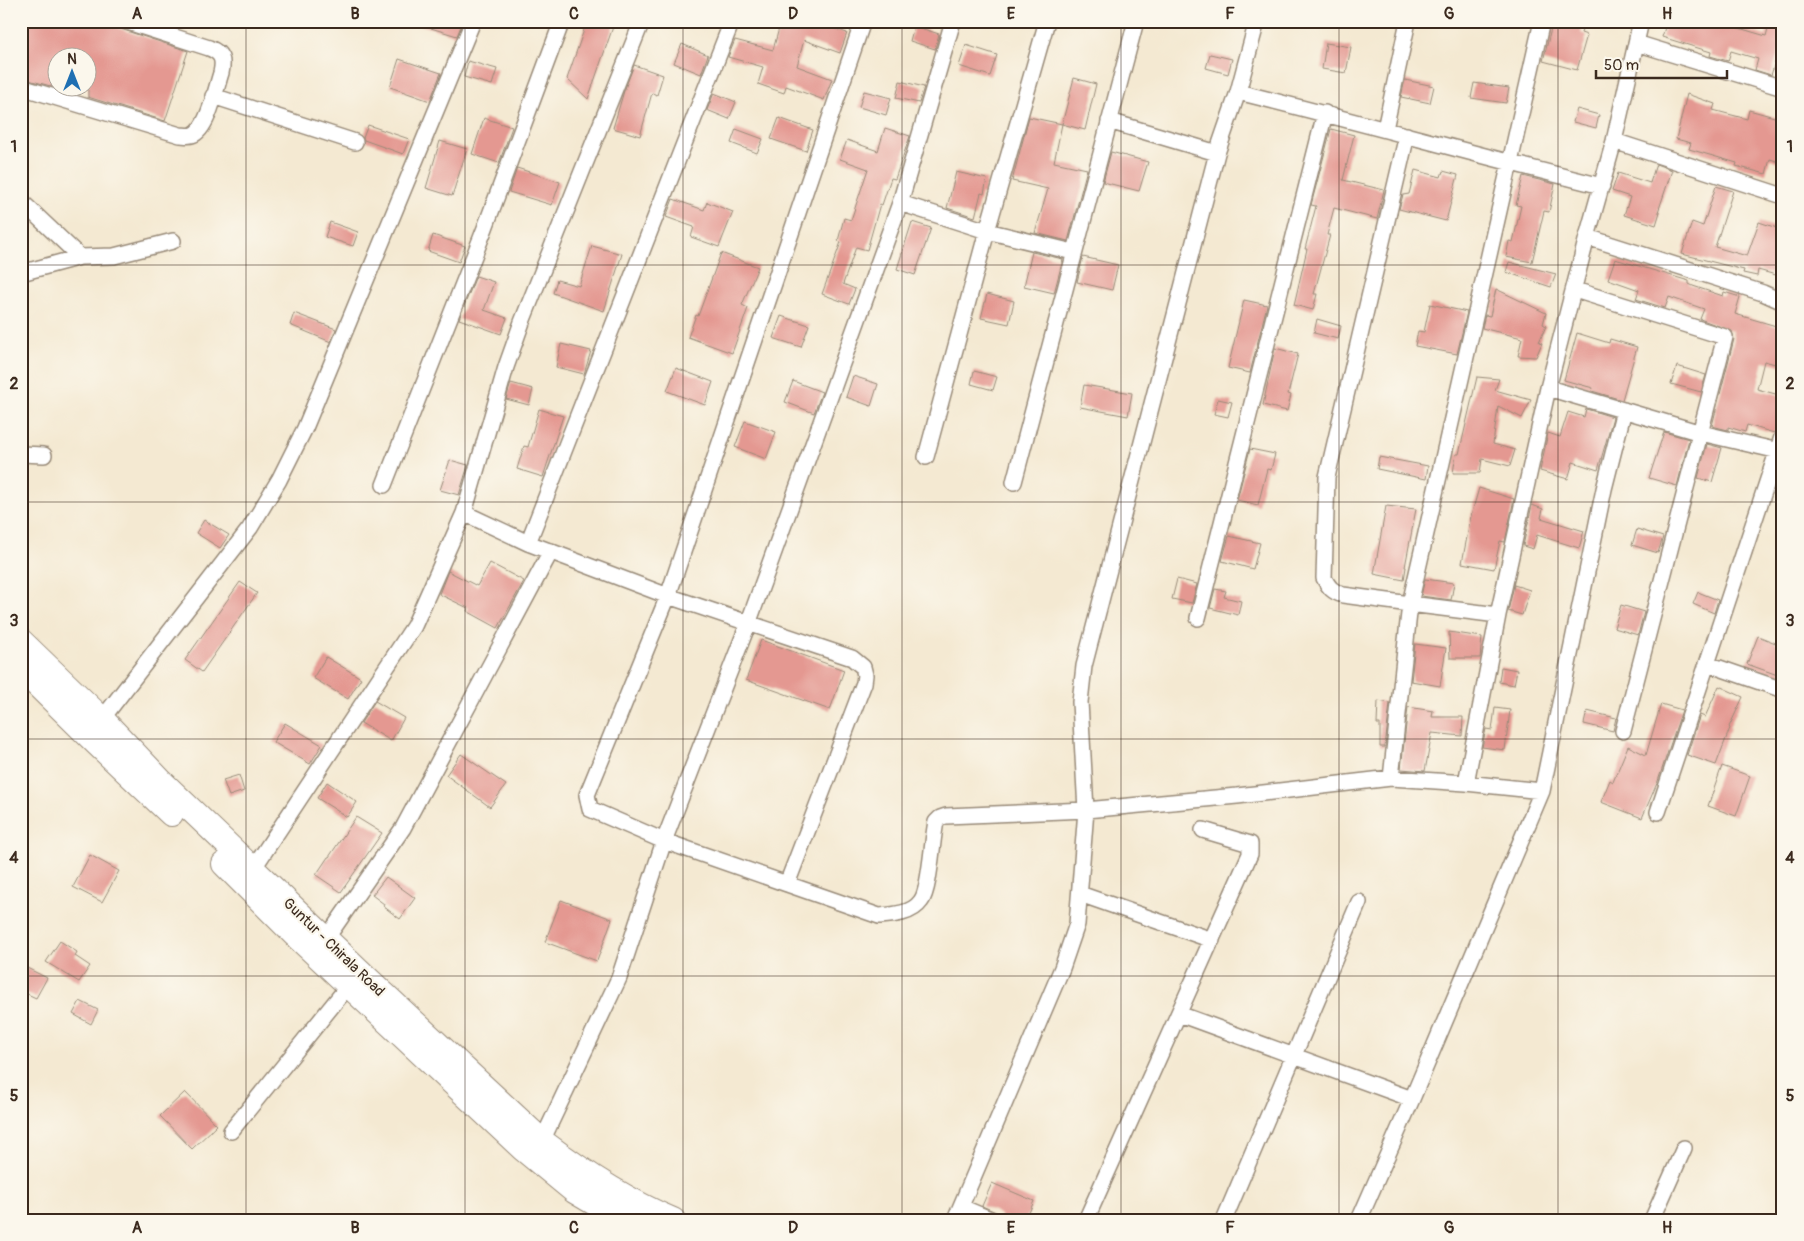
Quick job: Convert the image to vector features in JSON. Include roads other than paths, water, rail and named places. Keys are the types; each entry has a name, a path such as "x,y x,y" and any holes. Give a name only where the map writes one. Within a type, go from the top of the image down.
{"main road":[{"name":"Guntur - Chirala Road","path":"21,641 102,719 162,782 326,939 542,1140 604,1185 673,1220"},
{"name":"Guntur - Chirala Road","path":"21,669 349,985 547,1170 574,1191 623,1220"}],"street":[{"path":"21,87 180,135 192,135 200,130 205,122 223,65 222,57 217,51 125,21"},
{"path":"102,719 250,528 279,480 305,428 473,21"},
{"path":"384,485 481,237 562,21"},
{"path":"253,869 414,626 464,513 506,367 522,322 642,21"},
{"path":"528,543 732,21"},
{"path":"864,21 668,596 587,796 590,809 664,841 879,916 894,915 911,909 922,901 926,890 936,822 946,816 1086,810 1237,796 1390,778 1542,791"},
{"path":"542,1140 619,978 664,841 748,624 900,203 953,21"},
{"path":"926,457 987,230 1047,21"},
{"path":"1014,482 1136,21"},
{"path":"992,1220 958,1213 1062,968 1077,924 1086,810 1080,702 1084,666 1217,153 1238,92 1257,21"},
{"path":"1385,129 1408,21"},
{"path":"1390,778 1410,604 1542,21"},
{"path":"1466,783 1498,615 1548,388 1614,141 1641,21"},
{"path":"1636,44 1783,88"},
{"path":"1238,92 1602,186"},
{"path":"213,96 355,142"},
{"path":"1198,618 1325,114"},
{"path":"1109,121 1217,153"},
{"path":"1406,135 1326,477 1324,578 1333,592 1343,595 1498,615"},
{"path":"1614,141 1783,196"},
{"path":"21,201 80,257"},
{"path":"900,203 987,230 1074,252"},
{"path":"1587,237 1763,293 1783,302"},
{"path":"21,273 80,257 114,256 173,241"},
{"path":"1574,290 1725,337 1623,731"},
{"path":"1548,388 1701,433 1780,452"},
{"path":"1359,1220 1542,791 1604,489 1624,410"},
{"path":"1658,812 1780,452 1783,434"},
{"path":"21,454 44,455"},
{"path":"464,513 551,552 668,596 852,658 863,667 864,683 787,884"},
{"path":"326,939 403,828 551,552"},
{"path":"1708,664 1783,690"},
{"path":"1086,1220 1250,854 1250,844 1202,830"},
{"path":"1080,894 1212,940"},
{"path":"1224,1220 1359,902"},
{"path":"231,1131 349,985"},
{"path":"1179,1014 1412,1099"},
{"path":"1652,1220 1684,1148"}]}
